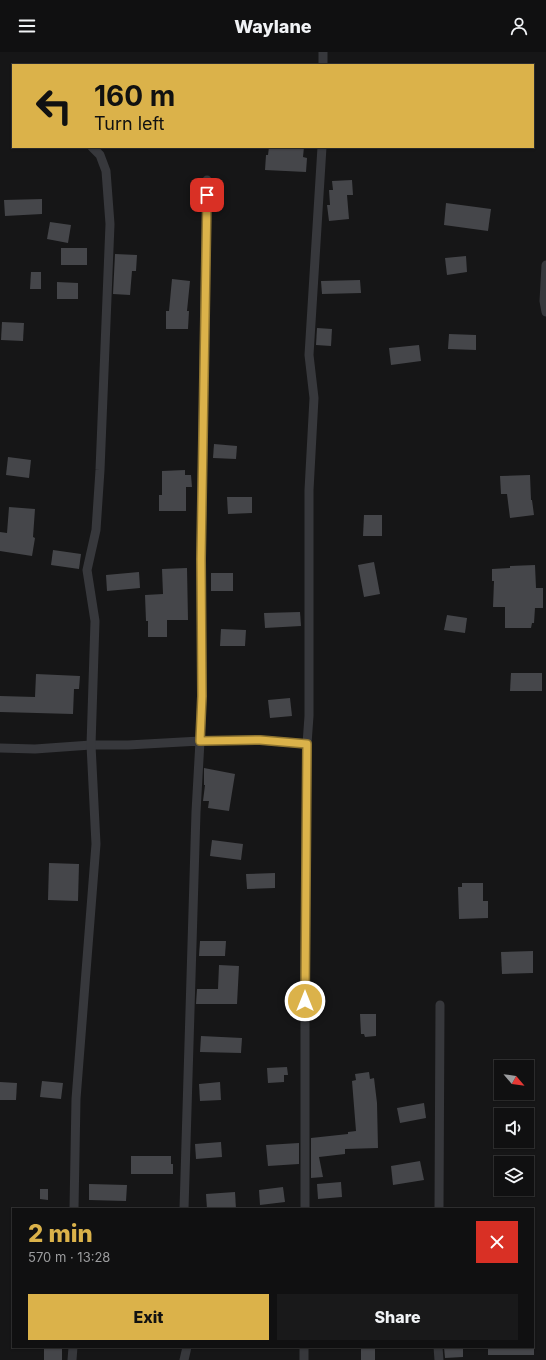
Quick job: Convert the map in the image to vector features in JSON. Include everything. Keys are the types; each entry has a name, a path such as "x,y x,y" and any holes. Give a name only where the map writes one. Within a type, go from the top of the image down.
{"street":[{"path":"323,52 323,64"},
{"path":"74,1208 76,1099 96,844 91,745 94,621 87,570 96,530 100,470 110,224 106,171 100,155 93,148"},
{"path":"305,1208 305,969 307,744 309,716 309,490 314,398 309,350 322,148"},
{"path":"184,1208 196,812 202,696 201,559 207,180"},
{"path":"546,265 544,301 546,312"},
{"path":"0,748 35,750 91,745 260,740 307,744"},
{"path":"439,1208 440,1005"},
{"path":"72,1360 73,1348"},
{"path":"184,1360 187,1348"},
{"path":"304,1348 304,1360"},
{"path":"438,1348 438,1360"}],"building":[{"path":"269,148 304,148 303,157 307,158 306,172 265,170 266,155 268,155"},
{"path":"352,180 353,195 347,195 349,219 329,221 327,205 330,205 329,190 333,190 332,181"},
{"path":"42,199 42,214 5,216 4,200"},
{"path":"446,203 491,209 488,231 444,225"},
{"path":"50,222 71,225 68,243 47,239"},
{"path":"61,248 87,248 87,265 61,265"},
{"path":"115,254 137,255 136,271 132,271 130,295 113,294"},
{"path":"466,256 467,272 447,275 445,258"},
{"path":"31,272 41,272 41,289 30,289"},
{"path":"172,279 190,281 187,311 189,311 188,329 166,329 166,311 169,311"},
{"path":"360,280 361,293 322,294 321,281"},
{"path":"57,282 78,283 78,299 57,299"},
{"path":"2,322 24,323 23,341 1,340"},
{"path":"317,328 332,329 331,346 316,345"},
{"path":"449,334 476,335 476,350 448,349"},
{"path":"419,345 421,361 391,365 389,348"},
{"path":"214,444 237,446 236,459 213,458"},
{"path":"8,457 31,460 29,478 6,475"},
{"path":"185,470 185,475 191,475 192,487 186,487 186,511 159,511 159,495 162,495 162,471"},
{"path":"530,475 531,500 534,515 510,518 507,494 501,494 500,476"},
{"path":"227,497 252,497 252,513 228,514"},
{"path":"9,507 35,509 33,537 35,538 32,556 0,551 0,532 7,533"},
{"path":"364,515 382,515 382,536 363,536"},
{"path":"53,550 81,554 79,569 51,565"},
{"path":"374,562 380,594 364,597 358,565"},
{"path":"535,565 536,588 543,588 543,608 535,608 534,623 532,623 531,628 505,628 505,607 493,607 494,581 492,581 492,569 510,568 510,566"},
{"path":"187,568 188,620 167,620 167,637 148,637 145,595 163,594 162,569"},
{"path":"139,572 140,588 107,591 106,575"},
{"path":"211,573 233,573 233,591 211,591"},
{"path":"300,612 301,626 265,628 264,613"},
{"path":"447,615 467,618 465,633 444,630"},
{"path":"221,629 246,630 245,646 220,646"},
{"path":"511,673 542,673 542,691 510,691"},
{"path":"36,674 80,676 79,689 74,689 73,714 0,712 0,696 35,697"},
{"path":"290,698 292,716 270,718 268,700"},
{"path":"204,768 235,774 229,811 208,808 209,801 203,801 205,785"},
{"path":"212,840 243,844 241,860 210,856"},
{"path":"49,863 79,864 78,901 48,900"},
{"path":"275,873 275,888 247,889 246,874"},
{"path":"462,883 483,883 483,901 488,901 488,918 459,919 458,887 462,887"},
{"path":"200,941 226,941 225,956 199,956"},
{"path":"533,951 533,973 502,974 501,952"},
{"path":"219,965 239,966 237,1004 196,1004 197,989 218,989"},
{"path":"360,1014 376,1014 376,1036 365,1037 364,1034 361,1034"},
{"path":"201,1036 242,1038 241,1053 200,1052"},
{"path":"287,1067 288,1075 284,1075 284,1082 268,1083 267,1068"},
{"path":"369,1072 370,1079 374,1078 377,1103 378,1148 345,1149 345,1154 319,1157 323,1177 311,1178 311,1138 348,1134 348,1132 356,1131 352,1081 356,1080 355,1074"},
{"path":"42,1081 63,1083 61,1099 40,1097"},
{"path":"0,1082 17,1083 16,1100 0,1100"},
{"path":"220,1082 221,1100 200,1101 199,1084"},
{"path":"424,1103 426,1118 400,1123 397,1108"},
{"path":"221,1142 222,1157 196,1159 195,1144"},
{"path":"299,1143 299,1164 268,1166 266,1145"},
{"path":"131,1156 171,1156 173,1174 131,1174"},
{"path":"420,1161 424,1180 393,1185 391,1166"},
{"path":"341,1182 342,1197 318,1199 317,1184"},
{"path":"89,1184 127,1185 126,1201 89,1200"},
{"path":"283,1187 285,1202 260,1205 259,1190"},
{"path":"40,1189 48,1189 48,1200 40,1199"},
{"path":"235,1192 236,1208 207,1208 206,1194"},
{"path":"44,1348 62,1348 62,1360 44,1360"},
{"path":"361,1348 375,1348 375,1360 361,1360"},
{"path":"444,1348 463,1348 463,1357 445,1358"},
{"path":"488,1348 534,1348 534,1355 488,1355"}],"route":[{"path":"207,195 201,559 202,696 200,741 260,740 307,744 305,1001"}]}
